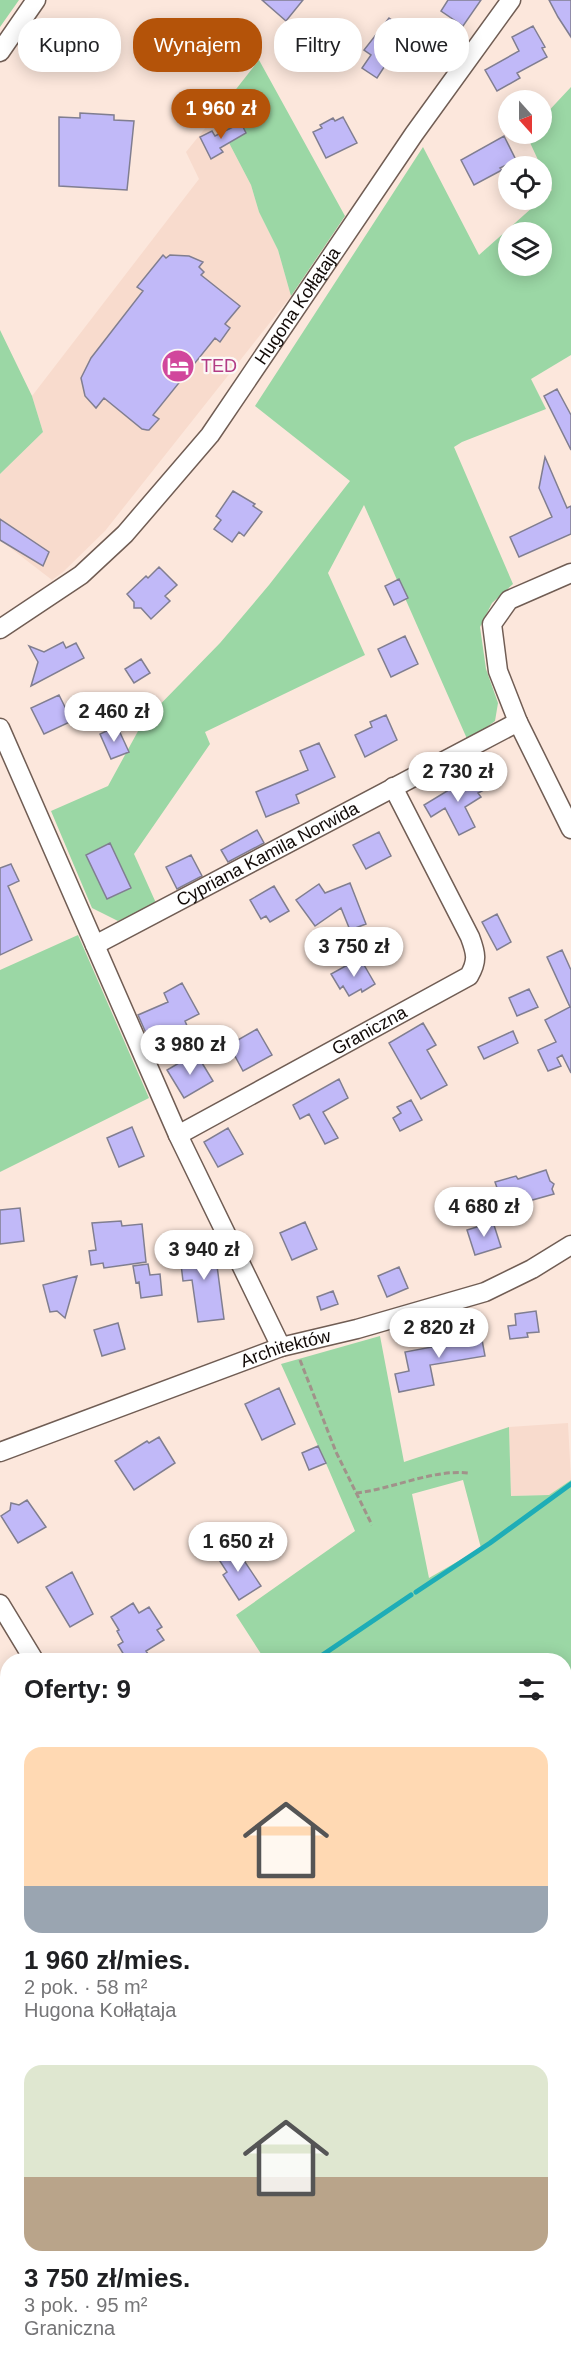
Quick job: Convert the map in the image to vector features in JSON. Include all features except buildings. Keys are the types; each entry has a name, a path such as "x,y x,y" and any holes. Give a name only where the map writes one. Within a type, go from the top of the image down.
{"street":[{"path":"0,52 36,0"},
{"name":"Hugona Kołłątaja","path":"0,629 81,575 125,534 210,435 414,134 511,0"},
{"path":"571,573 509,600 492,624 498,671 518,722 571,829"},
{"name":"Cypriana Kamila Norwida","path":"95,945 518,722"},
{"path":"0,728 178,1135 287,1345"},
{"name":"Graniczna","path":"178,1135 469,976 477,956 471,937 393,787"},
{"name":"Architektów","path":"0,1452 287,1345 357,1329 485,1292 532,1269 571,1245"},
{"path":"0,1604 30,1653"}],"path":[{"path":"287,1345 372,1525"},
{"path":"356,1493 378,1491 452,1471 468,1473"}],"shaded area":[{"path":"215,116 251,185 259,212 278,250 291,296 105,531 52,580 0,540 0,474 43,432 32,396 199,179 186,152"},
{"path":"568,1423 571,1480 549,1495 511,1496 509,1427"}],"green space":[{"path":"0,0 19,0 0,27"},
{"path":"262,65 345,216 291,296 278,250 259,212 251,185 215,116 250,72 262,72"},
{"path":"571,87 571,355 531,379 546,409 454,447 513,584 492,603 480,627 486,669 498,703 495,721 468,741 364,505 328,573 365,655 205,732 210,744 134,854 156,903 118,921 92,908 51,811 108,786 143,722 220,643 269,585 350,481 255,406 423,147 479,255 498,238 498,276 552,276 552,222 516,222 530,210 552,210 552,156 536,156 531,144 552,144 552,107"},
{"path":"0,330 32,396 43,432 0,474"},
{"path":"78,935 149,1098 0,1172 0,970"},
{"path":"380,1336 404,1462 509,1427 511,1496 549,1495 571,1480 571,1653 260,1653 236,1615 355,1531 281,1364","holes":["463,1480 481,1548 429,1578 412,1494"]}],"waterway":[{"path":"416,1592 490,1543 571,1484"},
{"path":"325,1653 411,1595"}],"place":[{"name":"TED","path":"178,366"}]}
